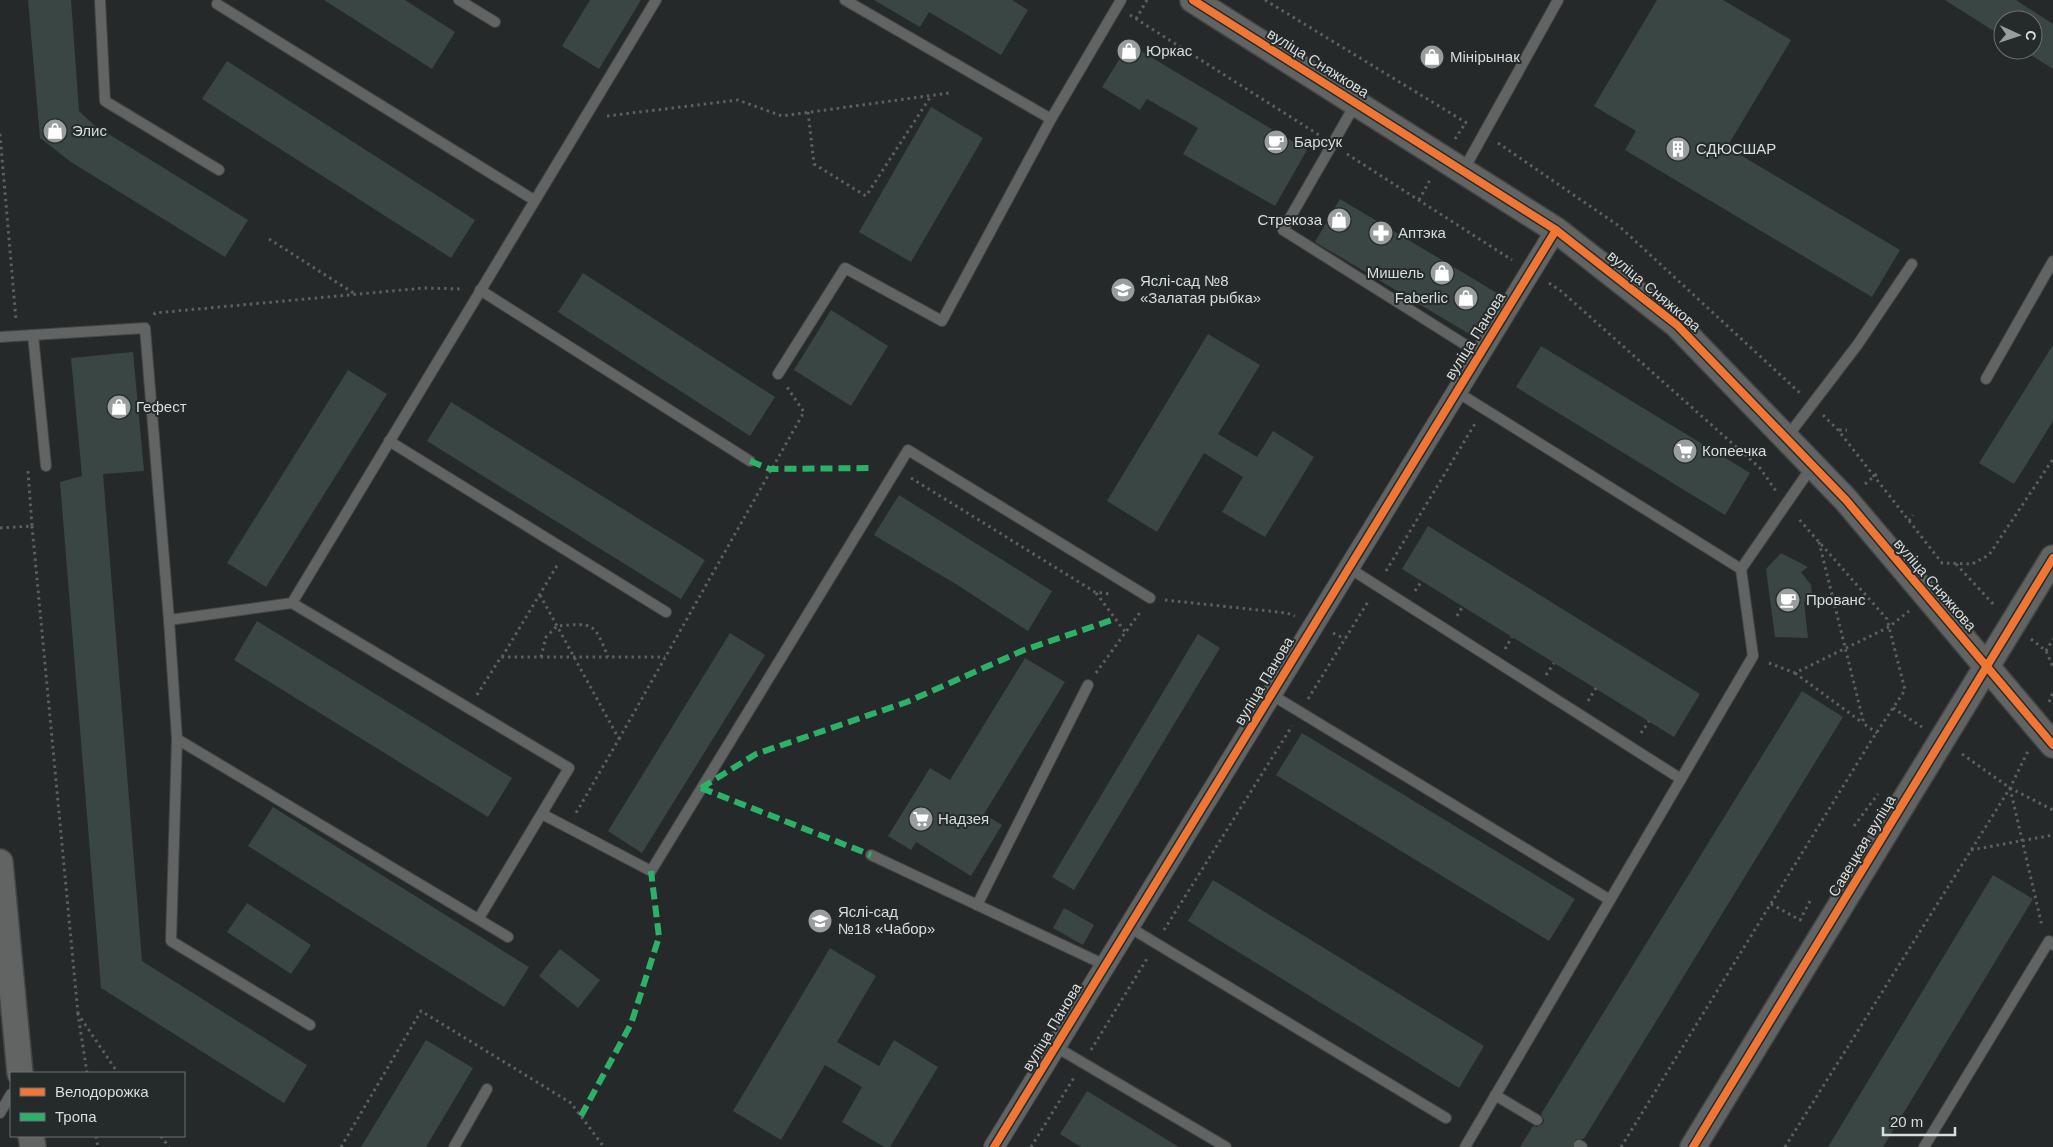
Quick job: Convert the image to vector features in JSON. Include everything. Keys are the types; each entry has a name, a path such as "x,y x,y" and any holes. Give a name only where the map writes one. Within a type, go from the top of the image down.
{"street":[{"name":"вуліца Сняжкова","path":"1194,0 1556,230 1677,325 1846,500 2046,737"},
{"name":"вуліца Панова","path":"994,1147 1556,230"},
{"name":"Савецкая вуліца","path":"1693,1147 2053,558"},
{"path":"0,862 20,1072"}],"lane":[{"path":"100,0 106,101 219,170"},
{"path":"459,0 495,22"},
{"path":"292,603 656,0"},
{"path":"846,0 1051,119"},
{"path":"1463,171 1558,0"},
{"path":"778,374 845,268 942,321 1051,119 1119,3"},
{"path":"217,4 534,200"},
{"path":"1356,104 1334,145 1283,230 1480,354"},
{"path":"1986,379 2053,261"},
{"path":"1787,437 1811,403 1858,344 1912,264"},
{"path":"480,290 750,461"},
{"path":"0,336 145,328 177,739 171,942 310,1025"},
{"path":"34,335 46,466"},
{"path":"1457,392 1741,569"},
{"path":"389,441 666,612"},
{"path":"542,814 651,871 908,450 1150,598"},
{"path":"1465,1147 1754,656 1741,569 1784,504 1813,465"},
{"path":"1349,568 1681,780"},
{"path":"169,620 292,603 569,768 480,918"},
{"path":"977,905 1088,685"},
{"path":"1272,695 1302,711 1610,900"},
{"path":"177,739 480,918 508,937"},
{"path":"871,855 1105,966"},
{"path":"1129,927 1446,1118"},
{"path":"1924,1147 2051,943"},
{"path":"1056,1047 1226,1147"},
{"path":"454,1147 488,1089"},
{"path":"1495,1095 1537,1120"},
{"path":"0,1114 10,1096"}],"path":[{"path":"1136,19 1147,0"},
{"path":"1265,0 1484,133 1619,226 1838,430 1942,563 1972,564 1989,555 2053,459"},
{"path":"1119,3 1136,19 1561,291 1760,468 1784,504 1887,619 1905,690 1621,1147"},
{"path":"584,118 738,100 782,116 949,93"},
{"path":"808,112 814,164 866,196 931,96"},
{"path":"0,134 17,336"},
{"path":"269,239 356,294"},
{"path":"145,328 155,312 424,288 480,290"},
{"path":"567,827 666,657 804,412 778,374"},
{"path":"1032,1147 1156,943 1302,711 1484,409"},
{"path":"1838,430 1847,430"},
{"path":"28,469 78,1014 87,1072"},
{"path":"1909,521 1913,515"},
{"path":"0,528 32,526"},
{"path":"1819,541 1864,724"},
{"path":"468,708 540,595 565,550"},
{"path":"1795,673 1889,627 1908,612 1942,563"},
{"path":"1095,592 1126,633"},
{"path":"540,595 619,739"},
{"path":"1088,685 1150,598"},
{"path":"541,657 546,637 557,626 586,624 598,632 608,657"},
{"path":"2046,651 2053,640"},
{"path":"1754,656 1795,673 1877,733"},
{"path":"501,657 666,657"},
{"path":"1785,1147 2010,788 2046,737 2053,692"},
{"path":"1893,708 1942,739 2010,788 2053,810"},
{"path":"2010,788 2044,934 2051,943"},
{"path":"1971,850 2053,835"},
{"path":"1771,904 1800,920 1810,901"},
{"path":"341,1147 421,1011 571,1102 604,1147"},
{"path":"78,1014 117,1072"}],"building":[{"path":"28,0 71,0 79,111 94,125 248,220 225,257 71,162 40,138"},
{"path":"324,0 405,0 455,32 432,69"},
{"path":"590,0 641,0 599,69 562,46"},
{"path":"874,0 1012,0 1028,10 1001,55 929,12 920,27"},
{"name":"СДЮСШАР","path":"1657,0 1723,0 1791,40 1727,147 1900,250 1872,297 1625,150 1636,131 1594,106"},
{"path":"1945,0 2016,0 2031,10 1993,10 1993,31"},
{"path":"2043,18 2053,24 2053,69 2039,60 2043,60"},
{"path":"1129,44 1307,150 1275,206 1183,154 1198,128 1147,99 1140,110 1102,87"},
{"path":"227,61 475,220 451,258 202,99"},
{"path":"931,107 983,138 911,262 859,232"},
{"path":"1340,199 1502,296 1476,338 1315,242"},
{"path":"583,273 775,397 750,436 558,312"},
{"path":"831,310 888,346 851,406 794,370"},
{"path":"1208,334 1260,365 1218,434 1257,457 1273,431 1314,457 1265,537 1222,512 1243,477 1204,453 1157,532 1107,501"},
{"path":"2053,345 2053,421 2014,484 1979,463"},
{"path":"1541,346 1750,473 1725,515 1516,387"},
{"path":"133,352 144,471 103,474 142,961 307,1065 284,1103 101,988 60,482 82,476 71,358"},
{"path":"348,370 387,394 266,587 227,563"},
{"path":"451,402 705,560 681,599 427,441"},
{"path":"899,495 1052,591 1028,631 959,586 874,535"},
{"path":"1428,526 1700,694 1674,737 1402,569"},
{"path":"1781,553 1808,567 1801,572 1811,585 1812,595 1804,602 1808,638 1775,637 1766,569"},
{"path":"257,621 512,778 488,817 234,660"},
{"path":"730,633 765,655 642,853 608,831"},
{"path":"1198,634 1220,648 1074,890 1052,877"},
{"path":"1025,658 1065,682 984,814 1002,825 971,876 916,842 911,850 888,836 930,768 950,780"},
{"path":"1802,691 1843,717 1585,1137 1583,1139 1576,1139 1573,1147 1520,1147 1533,1126 1537,1127 1543,1124 1544,1120 1541,1114"},
{"path":"1302,733 1575,899 1549,941 1276,775"},
{"path":"273,807 529,967 504,1007 248,846"},
{"path":"1993,875 2033,899 1883,1147 1828,1147"},
{"path":"1213,880 1484,1046 1459,1088 1188,921"},
{"path":"247,903 311,945 291,974 227,932"},
{"path":"1064,908 1094,925 1083,945 1053,928"},
{"path":"830,948 876,976 837,1042 879,1066 894,1040 938,1067 890,1147 884,1147 842,1122 862,1087 825,1065 781,1140 733,1111"},
{"path":"560,949 600,980 578,1008 539,976"},
{"path":"426,1040 473,1068 426,1147 361,1147"},
{"path":"1087,1091 1179,1147 1081,1147 1060,1134"}],"marked path":[{"path":"750,461 770,469 874,468"},
{"path":"701,788 756,754 907,702 1024,650 1115,619"},
{"path":"701,788 871,855"},
{"path":"581,1116 631,1024 659,937 651,871"}],"cycle path":[{"path":"1193,0 1556,230 1677,325 1846,500 2053,745"},
{"path":"994,1147 1556,230"},
{"path":"1693,1147 2053,558"}],"place":[{"name":"Юркас","path":"1129,51"},
{"name":"Мінірынак","path":"1432,57"},
{"name":"Элис","path":"55,131"},
{"name":"Барсук","path":"1276,142"},
{"name":"СДЮСШАР","path":"1678,149"},
{"name":"Стрекоза","path":"1339,220"},
{"name":"Аптэка","path":"1381,233"},
{"name":"Мишель","path":"1442,273"},
{"name":"Яслі-сад №8 «Залатая рыбка»","path":"1123,290"},
{"name":"Faberlic","path":"1466,298"},
{"name":"Гефест","path":"119,407"},
{"name":"Копеечка","path":"1685,451"},
{"name":"Прованс","path":"1788,600"},
{"name":"Надзея","path":"921,819"},
{"name":"Яслі-сад №18 «Чабор»","path":"820,921"}]}
